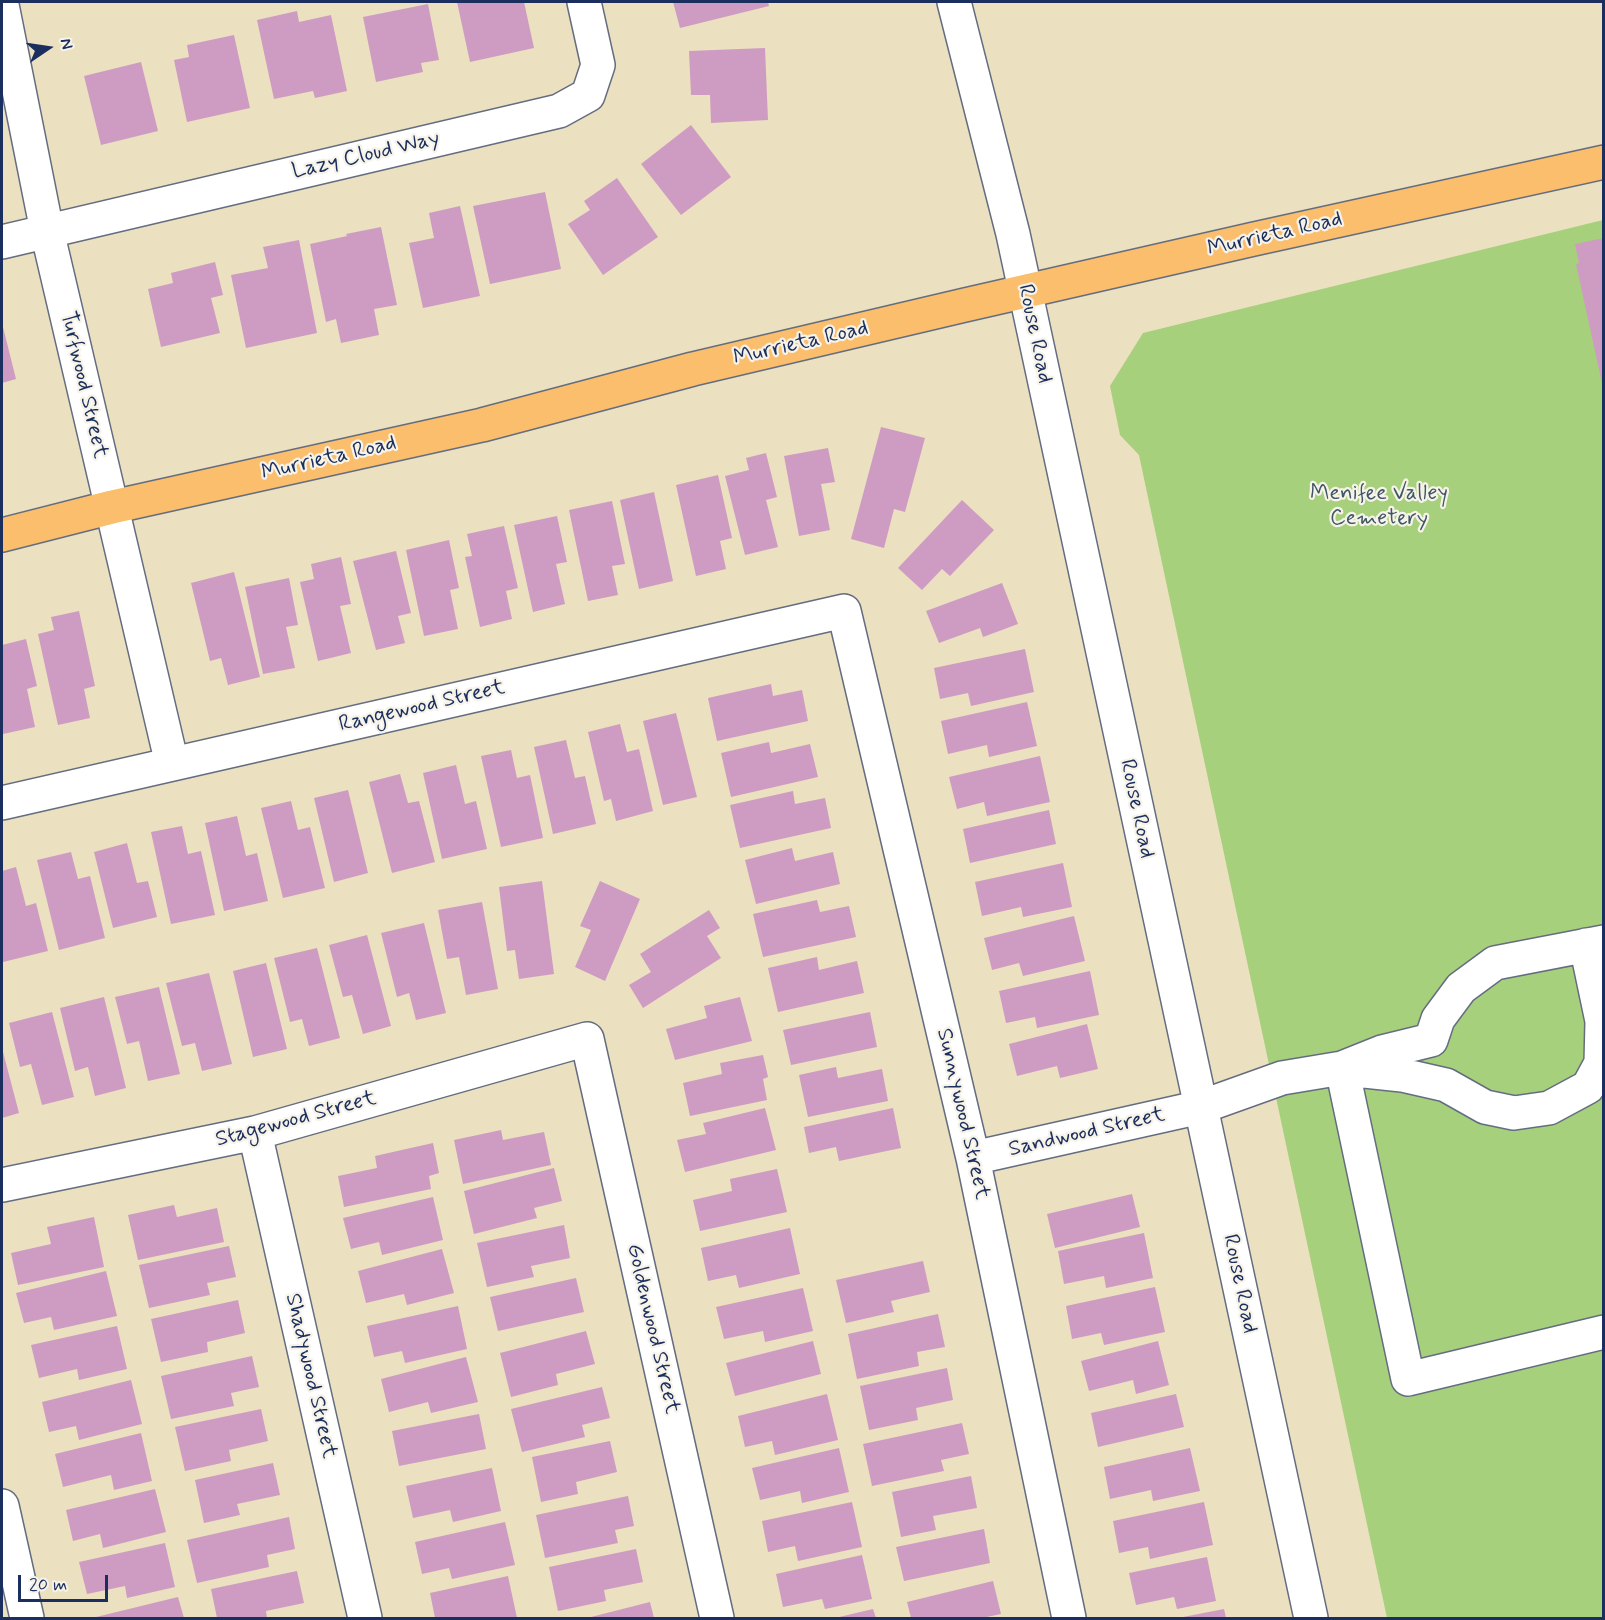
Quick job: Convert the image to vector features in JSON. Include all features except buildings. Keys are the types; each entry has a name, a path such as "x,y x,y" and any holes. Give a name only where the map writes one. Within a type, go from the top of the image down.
{"main road":[{"name":"Murrieta Road","path":"2,535 112,507 482,425 693,369 1025,291 1604,162"}],"street":[{"name":"Lazy Cloud Way","path":"2,242 559,111 588,95 598,65 584,2"},
{"name":"Rouse Road","path":"954,2 1013,234 1311,1618"},
{"name":"Turfwood Street","path":"2,5 47,231 172,764"},
{"name":"Rangewood Street","path":"2,803 843,611"},
{"name":"Sunnywood Street","path":"843,611 974,1158 1069,1618"},
{"path":"1342,1068 1446,1085 1485,1107 1514,1113 1549,1108 1588,1087 1601,1063 1602,1021 1595,943 1495,963 1461,988 1438,1019 1431,1040 1446,1085"},
{"name":"Stagewood Street","path":"2,1185 255,1133 587,1039"},
{"name":"Goldenwood Street","path":"587,1039 717,1618"},
{"path":"1342,1068 1382,1052 1431,1040"},
{"name":"Sandwood Street","path":"974,1158 1201,1107 1282,1078 1342,1068"},
{"path":"1342,1068 1408,1379 1604,1332"},
{"name":"Shadywood Street","path":"255,1133 365,1618"},
{"path":"2,1506 27,1618"}],"green space":[{"name":"Menifee Valley Cemetery","path":"1603,220 1603,1618 1387,1618 1139,455 1120,435 1110,386 1143,333"}]}
